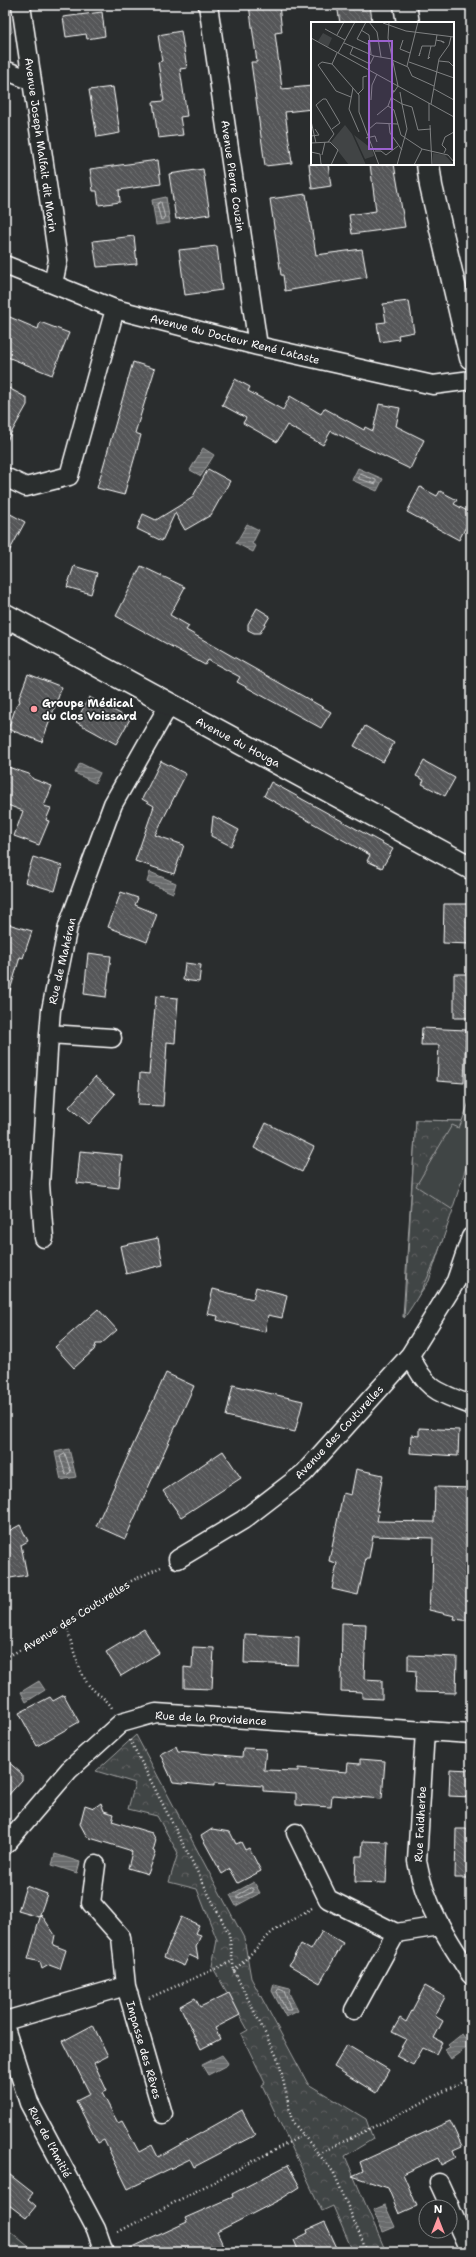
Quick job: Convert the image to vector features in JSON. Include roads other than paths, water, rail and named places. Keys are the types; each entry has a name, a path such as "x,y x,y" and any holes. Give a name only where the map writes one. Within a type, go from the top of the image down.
{"main road":[{"path":"405,5 408,22"},
{"path":"428,165 471,358"},
{"name":"Avenue du Houga","path":"7,623 169,705 471,868"}],"street":[{"name":"Avenue Joseph Malfait dit Marin","path":"21,5 58,260 53,284"},
{"name":"Avenue Pierre Couzin","path":"208,5 258,346"},
{"path":"5,70 32,81"},
{"name":"Avenue du Docteur René Lataste","path":"5,265 115,309 258,346 433,385 471,380"},
{"path":"5,477 26,487 69,476 115,309"},
{"name":"Rue de Mahéran","path":"44,1238 40,1184 49,1034 51,1010 68,926 113,804 169,705"},
{"path":"49,1034 112,1038"},
{"name":"Avenue des Couturelles","path":"178,1559 243,1520 304,1472 410,1355 456,1281 471,1237"},
{"path":"410,1355 418,1373 436,1391 471,1405"},
{"name":"Rue de la Providence","path":"5,1845 69,1770 121,1723 156,1713 471,1734"},
{"name":"Rue Faidherbe","path":"425,1731 417,1861 420,1881 440,1926 471,1976"},
{"path":"296,1833 328,1899 396,1933 440,1926"},
{"name":"Impasse des Rêves","path":"96,1865 91,1903 121,1937 126,1986 130,2006 163,2114"},
{"path":"354,2010 396,1933"},
{"name":"Impasse des Rêves","path":"5,2021 126,1986"},
{"name":"Rue de l'Amitié","path":"5,2028 29,2104 102,2247"},
{"path":"439,2183 446,2199"},
{"path":"458,2225 470,2252"}],"water":[{"path":"166,197 170,223 156,225 152,200"},
{"path":"203,448 214,455 201,476 190,470"},
{"path":"358,468 383,479 377,491 352,480"},
{"path":"247,524 259,530 252,544 256,546 253,552 236,543"},
{"path":"80,763 100,773 95,783 75,773"},
{"path":"150,872 176,883 173,893 147,882"},
{"path":"69,1449 76,1477 61,1480 55,1452"},
{"path":"39,1681 45,1690 26,1702 21,1692"},
{"path":"55,1854 80,1862 77,1873 52,1865"},
{"path":"254,1882 260,1893 236,1906 230,1895"},
{"path":"274,1984 290,1988 289,1993 298,2011 286,2017 272,1991"},
{"path":"462,2034 470,2045 451,2059 445,2050 450,2047 448,2045"},
{"path":"222,2055 228,2063 227,2065 208,2075 202,2065"},
{"path":"385,2205 395,2227 383,2232 373,2210"}],"place":[{"name":"Groupe Médical du Clos Voissard","path":"34,709"}]}
